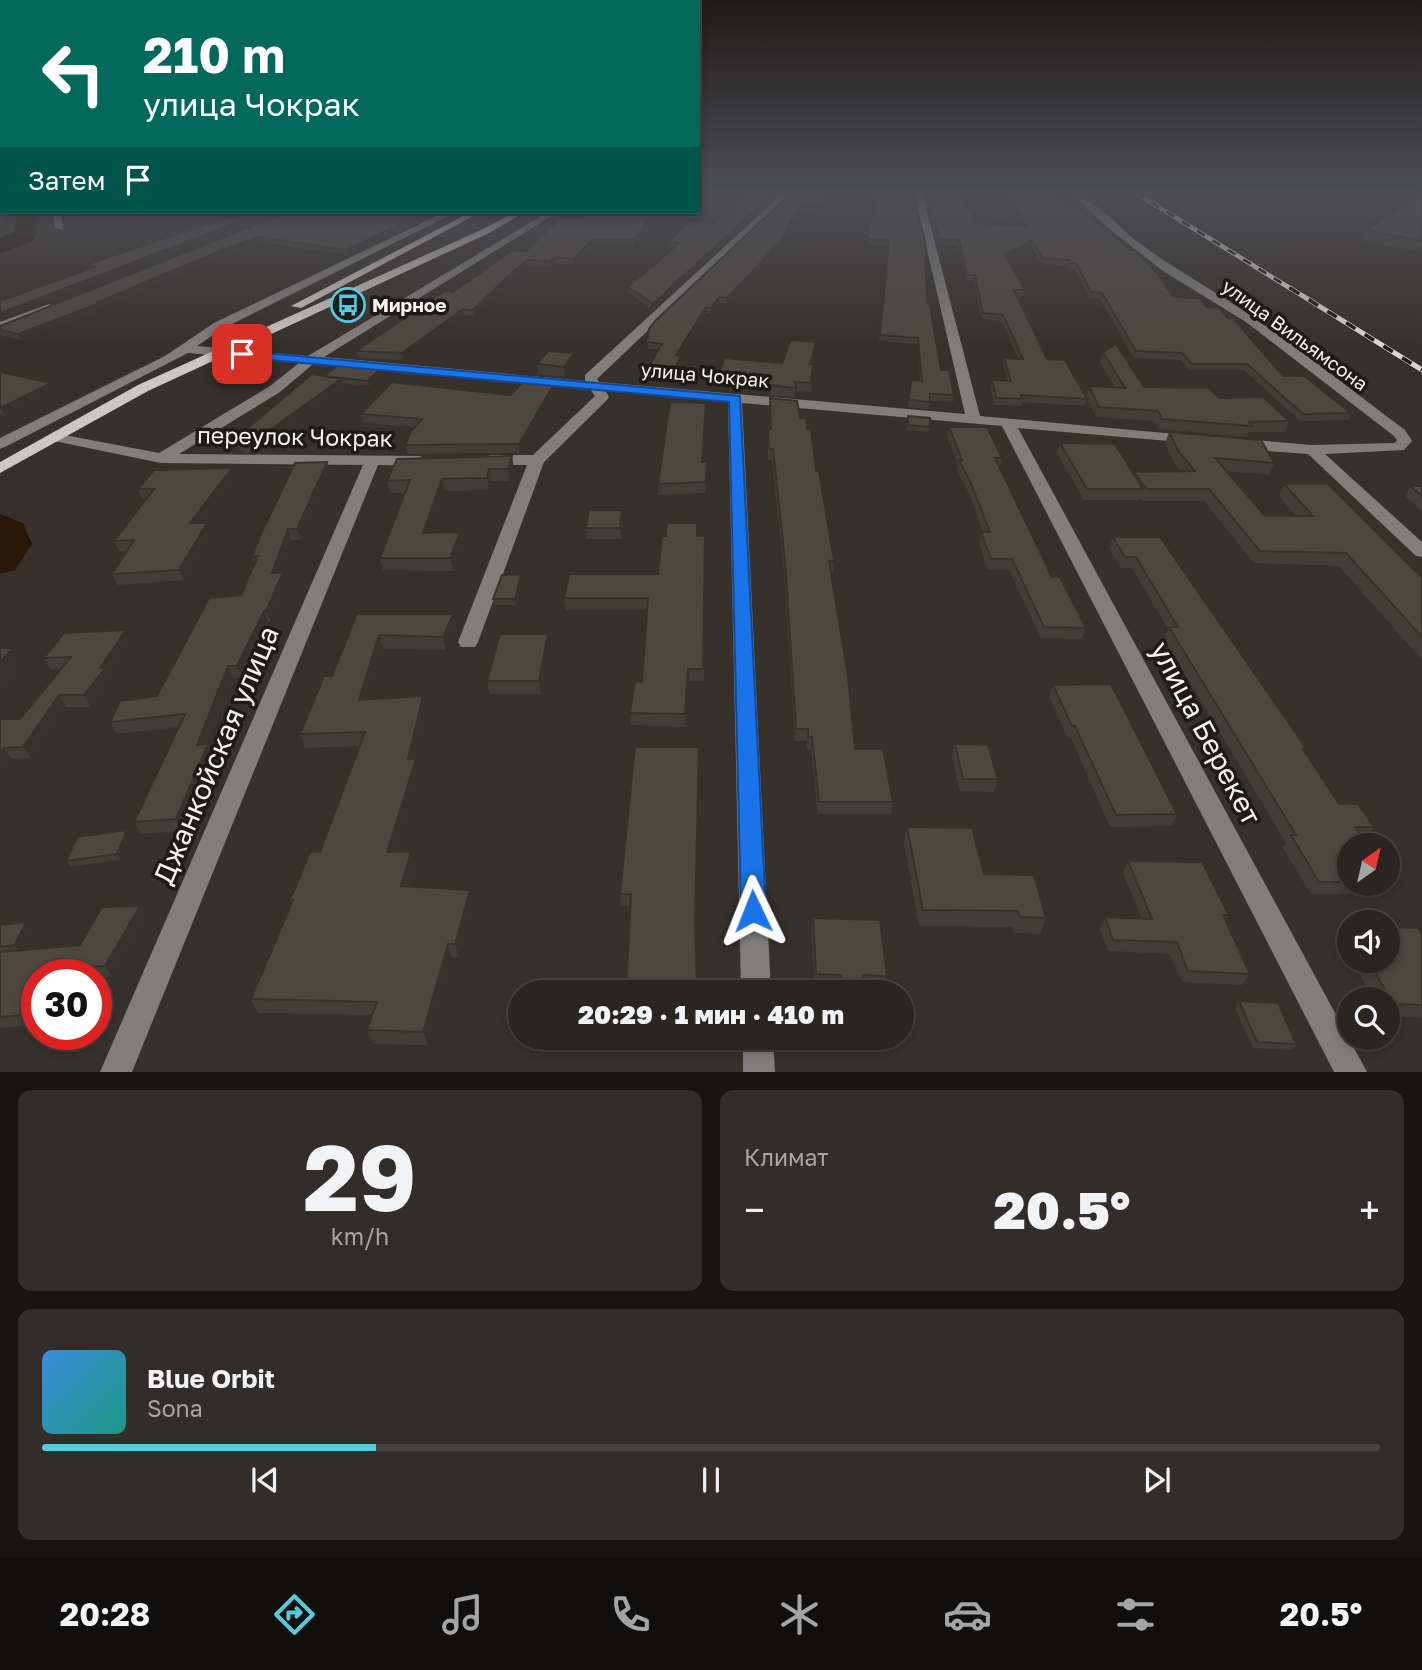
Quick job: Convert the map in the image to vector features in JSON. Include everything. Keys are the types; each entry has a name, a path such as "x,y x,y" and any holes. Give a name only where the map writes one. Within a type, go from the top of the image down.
{"main road":[{"path":"219,352 238,337 418,243"},
{"path":"0,468 144,388 458,243"}],"street":[{"path":"0,444 188,349 218,326 388,243"},
{"path":"161,458 275,389 309,361 503,243"},
{"path":"468,642 537,460 602,397 590,378 734,243"},
{"path":"930,243 974,420"},
{"name":"улица Вильямсона","path":"1133,243 1167,270 1250,320 1400,433 1405,442 1399,447 1312,450"},
{"path":"0,326 61,302"},
{"name":"улица Чокрак","path":"188,349 1202,440"},
{"path":"735,399 756,980"},
{"name":"улица Берекет","path":"1008,423 1351,1072"},
{"name":"переулок Чокрак","path":"54,437 161,458 441,461"},
{"path":"1229,443 1312,450 1422,552"},
{"path":"468,461 537,460"},
{"name":"Джанкойская улица","path":"116,1072 372,462"},
{"path":"758,1050 759,1072"}],"building":[{"path":"151,243 184,243 0,313 0,299 95,267 86,265"},
{"path":"210,243 241,243 96,303 100,303 18,334 0,330 0,326"},
{"path":"300,243 361,243 346,250"},
{"path":"534,243 589,243 573,259 554,257 551,261 527,260 473,310 463,309 402,353 356,351 445,291 453,292 512,250 525,252"},
{"path":"679,243 719,243 651,305 652,303 628,287"},
{"path":"738,243 779,243 727,298 719,297 711,308 706,307 676,355 681,356 671,376 645,373 662,344 647,342 649,329"},
{"path":"889,243 925,243 927,302 930,306 941,370 949,370 954,395 930,394 930,402 909,400 911,380 922,381 918,338 880,335"},
{"path":"960,243 1027,243 1005,255 1025,290 1014,290 1047,359 1065,360 1087,399 1021,395 1022,399 996,398 992,380 1011,381 1004,358 1023,359 1003,315 983,313 975,275 967,275"},
{"path":"1034,243 1123,243 1134,250 1156,272 1174,297 1199,298 1207,307 1219,308 1227,318 1233,318 1283,376 1304,376 1351,413 1303,414 1247,364 1192,364 1182,353 1136,351 1102,293 1091,292 1076,263 1043,258"},
{"path":"791,340 816,342 810,364 813,364 811,383 795,382 796,388 769,385 769,380 717,376 725,358 782,363"},
{"path":"1116,344 1144,387 1209,388 1219,398 1263,397 1289,421 1249,422 1252,426 1162,419 1158,411 1099,407 1089,386 1125,388 1103,352"},
{"path":"548,351 574,353 564,367 537,364"},
{"path":"340,364 381,368 368,381 324,376"},
{"path":"0,372 51,383 0,408"},
{"path":"312,374 341,379 250,444 238,443 235,439"},
{"path":"526,378 556,381 519,444 405,445 410,433 422,419 361,414 392,382 511,395"},
{"path":"770,398 797,401 800,418 806,418 807,429 811,429 816,471 819,471 834,561 829,561 848,676 855,749 883,749 893,802 819,802 812,737 808,737 808,729 796,729 785,561 773,449 769,449"},
{"path":"670,402 706,403 702,462 707,462 706,482 658,484"},
{"path":"908,416 930,418 930,427 908,425"},
{"path":"949,427 987,427 1002,458 995,458 1052,577 1060,577 1086,628 1044,627 1012,559 991,559 981,532 990,532 959,460 962,460"},
{"path":"1169,432 1261,440 1274,463 1215,458 1265,516 1313,516 1284,484 1328,484 1422,578 1422,637 1346,553 1260,551 1209,489 1147,489 1134,472 1195,471 1179,452"},
{"path":"1060,443 1115,444 1143,489 1087,489"},
{"path":"512,456 508,469 489,469 487,478 442,479 423,533 460,532 450,558 380,558 410,480 387,481 397,459"},
{"path":"327,462 297,529 288,529 272,573 283,572 266,611 237,666 228,666 197,745 208,744 176,819 134,822 185,714 110,722 120,701 157,696 209,598 241,595 258,556 252,557 261,534 295,463"},
{"path":"232,468 190,523 207,523 179,570 112,574 134,540 114,541 154,489 138,489 154,470"},
{"path":"1410,486 1422,486 1422,496"},
{"path":"589,510 622,510 620,528 586,528"},
{"path":"667,523 697,523 697,536 705,536 703,669 688,669 685,714 630,713 635,681 642,682 648,598 564,598 569,574 658,574 662,536 666,536"},
{"path":"1113,537 1160,537 1293,729 1339,804 1358,804 1374,827 1355,827 1359,833 1337,833 1337,882 1319,882 1291,835 1296,835 1169,627 1178,627 1136,557 1125,557"},
{"path":"521,574 515,599 493,599 502,575"},
{"path":"357,614 453,614 443,637 379,635 359,700 423,696 408,759 416,759 387,852 411,852 401,886 470,890 455,944 448,944 423,1032 367,1030 377,1002 251,999 293,900 290,900 310,852 320,852 365,732 300,734 324,676 332,676"},
{"path":"126,630 100,668 105,668 84,695 59,695 23,747 4,748 0,753 0,719 20,719 71,657 44,658 64,633"},
{"path":"500,634 548,634 539,681 487,681"},
{"path":"0,648 13,648 0,662"},
{"path":"1111,684 1177,814 1116,815 1053,685"},
{"path":"955,744 988,745 998,779 963,779"},
{"path":"635,747 699,747 695,920 697,980 627,980 631,894 620,894"},
{"path":"907,827 972,828 984,874 1034,875 1046,918 1020,917 1018,911 923,910"},
{"path":"127,830 117,854 66,861 77,837"},
{"path":"1128,861 1202,862 1229,915 1223,915 1250,974 1188,971 1177,942 1113,940 1105,917 1152,919"},
{"path":"140,906 109,959 21,959 21,1015 0,1017 0,952 80,945 102,907"},
{"path":"813,918 880,920 887,976 863,975 863,980 842,980 841,975 816,974"},
{"path":"26,922 15,945 0,947 0,925"},
{"path":"1400,927 1418,928 1422,934 1422,1005 1400,1004 1400,987 1384,987 1376,973 1400,973"},
{"path":"1239,1001 1278,1003 1296,1044 1257,1042"}],"waterway":[{"path":"0,246 7,243"},
{"path":"0,526 9,531 12,544 0,561"}],"railway":[{"path":"1217,243 1293,290"},
{"path":"1290,288 1422,370"}],"place":[{"name":"Мирное","path":"348,305"}],"route":[{"path":"242,354 735,399 753,911"}]}
